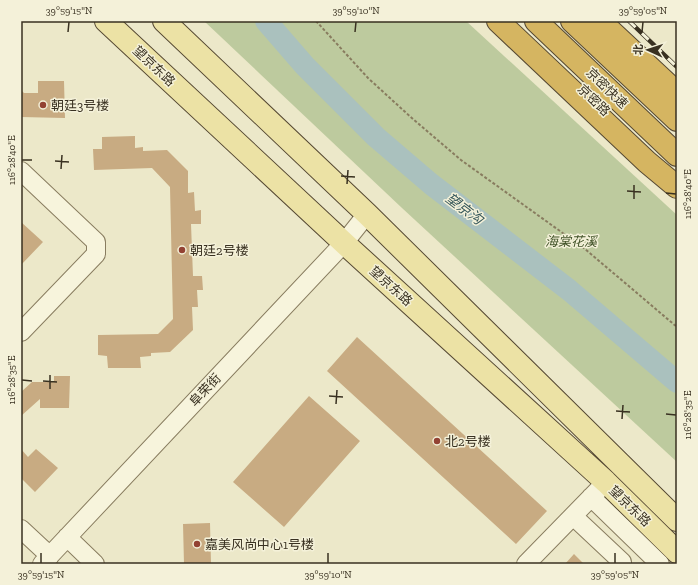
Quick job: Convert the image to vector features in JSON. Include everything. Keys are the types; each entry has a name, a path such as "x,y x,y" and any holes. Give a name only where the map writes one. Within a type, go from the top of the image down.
{"highway":[{"path":"498,21 647,162 677,187"},
{"name":"京密快速","path":"536,21 677,155"},
{"name":"京密快速","path":"572,21 677,120"},
{"path":"600,21 677,93"}],"main road":[{"name":"望京东路","path":"106,21 344,243 599,489 677,552"},
{"name":"望京东路","path":"164,21 367,214 677,520"},
{"name":"京密路","path":"511,21 677,180"},
{"path":"589,21 677,104"}],"street":[{"path":"21,172 96,242 96,254 21,332"},
{"name":"阜荣街","path":"46,560 344,243 367,214"},
{"path":"526,564 599,489 660,564"},
{"path":"573,516 622,562 622,564"},
{"path":"21,529 46,560"},
{"path":"67,537 95,564"}],"path":[{"path":"316,21 368,78 449,150 585,249 677,327"}],"green space":[{"name":"海棠花溪","path":"204,21 466,21 677,215 677,462 402,208"}],"building":[{"name":"朝廷3号楼","path":"38,81 64,81 65,118 21,117 21,90 24,93 38,93"},
{"name":"朝廷2号楼","path":"135,136 135,148 143,147 143,151 167,150 188,171 188,193 194,192 195,211 201,210 201,224 191,224 193,276 202,276 203,290 197,290 198,307 192,307 193,330 170,352 151,353 151,356 140,357 141,368 108,368 107,356 98,355 98,335 158,334 173,319 170,187 152,168 94,170 93,149 102,149 102,137"},
{"path":"21,222 43,242 21,265"},
{"name":"北2号楼","path":"357,337 547,511 516,544 327,371"},
{"path":"54,376 70,376 69,408 40,408 40,399 21,416 21,392 32,382 54,382"},
{"path":"309,396 360,441 284,527 233,482"},
{"path":"21,449 28,457 36,449 58,468 35,492 21,478"},
{"name":"嘉美风尚中心1号楼","path":"210,523 211,564 184,564 183,524"},
{"path":"574,554 584,564 565,564"}],"waterway":[{"name":"望京沟","path":"266,21 305,66 376,137 431,184 569,290 677,382"}],"railway":[{"path":"629,21 677,67"}],"place":[{"name":"朝廷3号楼","path":"43,105"},
{"name":"朝廷2号楼","path":"182,250"},
{"name":"北2号楼","path":"437,441"},
{"name":"嘉美风尚中心1号楼","path":"197,544"}]}
